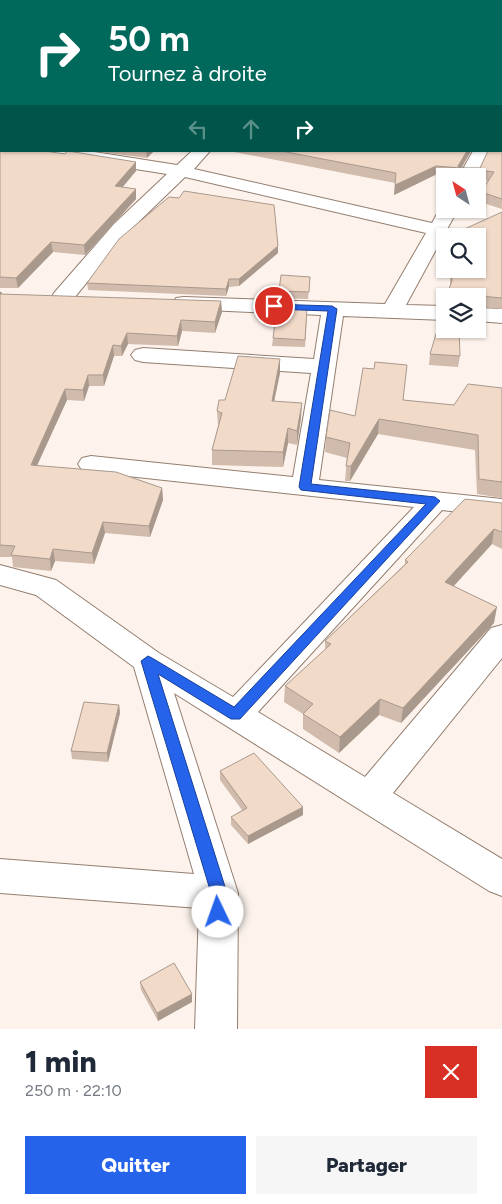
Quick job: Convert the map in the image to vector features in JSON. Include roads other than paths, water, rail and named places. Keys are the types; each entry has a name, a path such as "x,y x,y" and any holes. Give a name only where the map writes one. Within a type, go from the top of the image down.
{"street":[{"path":"59,152 180,171 436,230"},
{"path":"91,299 52,297 201,152"},
{"path":"472,168 481,152"},
{"path":"392,311 436,234"},
{"path":"168,302 436,313"},
{"path":"305,487 332,309"},
{"path":"486,315 502,316"},
{"path":"143,355 324,367"},
{"path":"91,464 502,508"},
{"path":"236,715 435,501"},
{"path":"0,575 46,587 148,661 502,879"},
{"path":"369,797 502,636"},
{"path":"148,661 219,893 216,1029"},
{"path":"0,876 219,893"}]}
